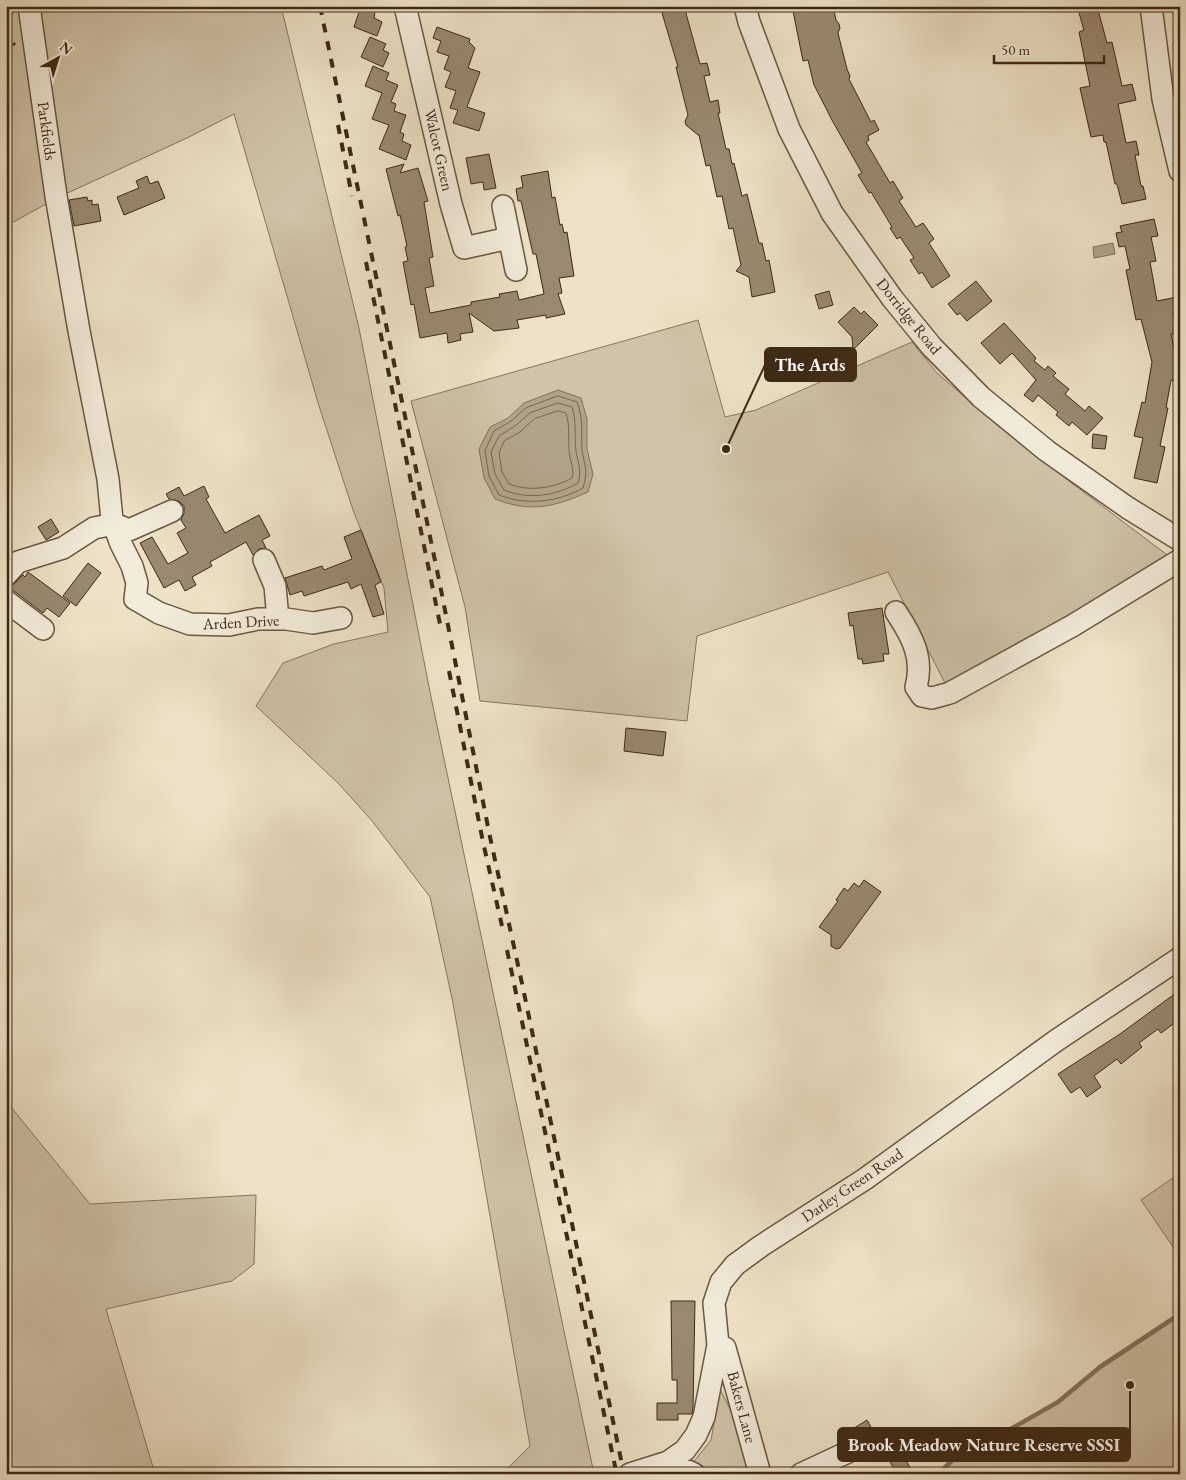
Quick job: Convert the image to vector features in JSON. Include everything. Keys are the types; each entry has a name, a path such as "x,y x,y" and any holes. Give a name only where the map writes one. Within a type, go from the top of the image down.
{"street":[{"name":"Parkfields","path":"29,6 56,196 79,332 108,479 114,524"},
{"name":"Walcot Green","path":"405,6 451,204 464,248 509,238"},
{"name":"Dorridge Road","path":"745,6 749,22 789,129 832,213 892,298 932,347 988,403 1063,462 1128,508 1180,540"},
{"path":"1151,6 1163,99 1180,171"},
{"path":"503,206 516,270"},
{"path":"6,575 18,562 63,548 94,528 114,524 129,530 172,511"},
{"name":"Arden Drive","path":"114,524 132,566 137,583 135,599 159,614 190,624 229,625 258,618 313,623 341,618"},
{"path":"264,560 275,586 278,619"},
{"path":"896,612 906,626 916,647 919,674 916,687 922,696 932,698 950,693 1072,626 1180,560"},
{"path":"6,601 43,629"},
{"name":"Darley Green Road","path":"630,1474 668,1462 685,1450 696,1435 704,1417 718,1345 714,1303 721,1282 735,1265 761,1246 865,1179 1057,1040 1180,958"},
{"name":"Bakers Lane","path":"718,1345 725,1348 760,1474"},
{"path":"801,1474 848,1452"},
{"path":"668,1462 694,1474"}],"shaded area":[{"path":"6,6 281,6 359,328 430,692 594,1474 509,1474 506,1470 530,1446 453,1003 430,897 373,822 339,784 256,706 283,663 334,644 388,632 384,588 353,510 319,406 234,114 187,138 59,197 6,226"},
{"path":"698,320 725,417 756,410 912,342 937,373 988,417 1174,560 946,685 888,572 697,636 687,721 480,701 465,607 411,401"},
{"path":"6,1101 90,1204 256,1195 254,1264 232,1281 106,1309 155,1474 6,1474"},
{"path":"1180,1173 1180,1257 1141,1200"},
{"path":"1180,1314 1180,1473 938,1474 960,1453 995,1438 1058,1402 1101,1367"},
{"path":"720,1389 758,1474 684,1474 711,1440"}],"water":[{"path":"1113,243 1115,254 1094,258 1093,247"},
{"path":"558,390 581,398 587,419 587,449 593,474 588,492 553,504 531,507 495,499 484,478 479,449 490,427 508,418 524,403"}],"building":[{"path":"361,6 376,6 374,18 382,22 377,36 354,27"},
{"path":"660,6 684,6 700,64 707,63 710,75 704,76 710,102 718,100 720,113 718,113 726,149 729,149 732,164 734,163 742,196 747,194 759,243 762,243 766,261 769,260 775,292 752,297 749,277 736,271 741,265 733,228 729,229 722,196 717,197 710,165 706,166 699,135 686,125 685,121 688,115 676,67 678,67"},
{"path":"792,6 833,6 840,28 838,33 850,76 849,79 871,122 874,120 879,130 868,136 869,140 866,142 890,183 893,181 903,198 899,201 916,227 923,223 934,239 929,243 950,276 932,288 922,272 919,274 910,260 914,258 900,237 897,239 871,192 869,193 858,175 862,173 814,85 808,60 803,61"},
{"path":"1077,6 1097,6 1107,43 1112,42 1122,86 1132,84 1136,100 1118,104 1126,143 1136,141 1139,155 1135,155 1141,186 1143,186 1146,199 1122,204 1103,135 1091,137 1080,88 1090,86 1079,32 1084,30"},
{"path":"437,27 470,39 469,42 475,48 468,68 480,72 467,107 485,113 479,131 453,123 458,110 450,108 456,91 445,87 451,72 444,69 449,56 437,52 441,41 433,38"},
{"path":"370,37 386,44 383,50 389,53 383,67 361,57"},
{"path":"373,66 389,73 386,80 398,85 391,102 396,104 394,111 406,115 400,132 404,134 402,141 411,145 406,160 379,149 389,125 372,119 382,93 365,86"},
{"path":"489,154 496,188 484,190 483,182 471,184 466,158"},
{"path":"404,164 400,173 418,168 428,201 424,202 433,257 429,258 434,286 425,288 430,313 471,305 471,302 500,297 499,294 517,291 519,300 544,294 536,254 533,254 521,201 518,201 516,189 523,187 521,176 548,171 552,198 555,197 560,225 562,224 564,233 567,232 574,276 559,278 562,293 558,294 565,314 546,318 546,315 517,320 519,328 494,331 469,313 473,332 460,334 461,340 448,343 447,333 420,338 414,304 411,305 403,262 408,261 405,247 407,246 386,169"},
{"path":"147,176 150,184 158,181 165,198 124,215 117,197 139,188 136,181"},
{"path":"87,197 88,201 92,200 92,205 98,204 101,221 74,226 69,200"},
{"path":"1154,219 1158,236 1151,237 1156,261 1150,262 1157,301 1177,297 1179,311 1173,312 1178,333 1171,334 1177,363 1174,381 1171,380 1166,408 1168,408 1160,446 1165,447 1157,483 1134,478 1143,438 1134,436 1142,402 1145,403 1152,362 1141,319 1136,320 1126,270 1130,269 1125,246 1119,247 1116,233 1122,232 1120,226"},
{"path":"976,281 992,301 967,321 960,313 957,315 948,304"},
{"path":"829,291 833,305 819,309 815,295"},
{"path":"854,307 861,314 864,311 878,325 853,350 852,337 838,322"},
{"path":"1004,323 1036,358 1034,361 1045,370 1048,366 1056,373 1053,376 1069,389 1065,394 1085,411 1089,406 1103,418 1087,435 1072,422 1069,426 1056,415 1058,412 1038,395 1033,402 1024,395 1036,380 1012,353 1000,364 981,343"},
{"path":"1093,434 1107,436 1105,449 1092,448"},
{"path":"204,486 209,497 206,499 225,533 259,515 270,536 262,540 266,548 259,549 253,555 246,542 210,562 212,566 192,577 196,585 185,591 179,580 164,588 140,543 152,537 168,564 188,553 177,533 186,528 181,520 184,506 179,501 169,499 166,494 179,487 184,496"},
{"path":"51,519 59,532 46,540 38,527"},
{"path":"361,530 381,582 375,585 384,614 373,617 361,584 351,589 348,582 304,596 302,591 290,595 285,578 322,566 324,570 352,559 344,537"},
{"path":"88,563 101,573 76,606 63,596"},
{"path":"28,572 70,603 59,617 47,608 43,613 14,591 7,589 23,575 25,577"},
{"path":"882,608 889,654 883,654 884,661 863,664 862,659 858,659 853,625 850,626 848,613"},
{"path":"626,728 666,732 663,756 624,751"},
{"path":"864,880 881,892 840,948 836,949 831,946 831,935 819,927 838,901 836,900 844,888 848,891 854,883 859,887"},
{"path":"1180,990 1180,1019 1161,1033 1158,1029 1139,1043 1142,1047 1121,1064 1117,1059 1094,1076 1101,1087 1087,1097 1080,1087 1071,1093 1058,1074 1120,1034"},
{"path":"671,1301 695,1301 693,1408 692,1414 678,1414 678,1420 657,1420 657,1403 677,1403 677,1380 672,1380"},
{"path":"867,1420 875,1434 886,1427 914,1474 897,1474 880,1445 866,1454 851,1430"}],"waterway":[{"path":"938,1474 960,1453 995,1438 1058,1402 1100,1367 1180,1314"}],"railway":[{"path":"320,6 439,580 490,837 624,1474"},
{"path":"338,125 352,196"},
{"path":"366,262 440,624"},
{"path":"449,671 483,842 502,926"},
{"path":"507,950 616,1471"}],"place":[{"name":"The Ards","path":"726,449"},
{"name":"Brook Meadow Nature Reserve SSSI","path":"1130,1385"}]}
